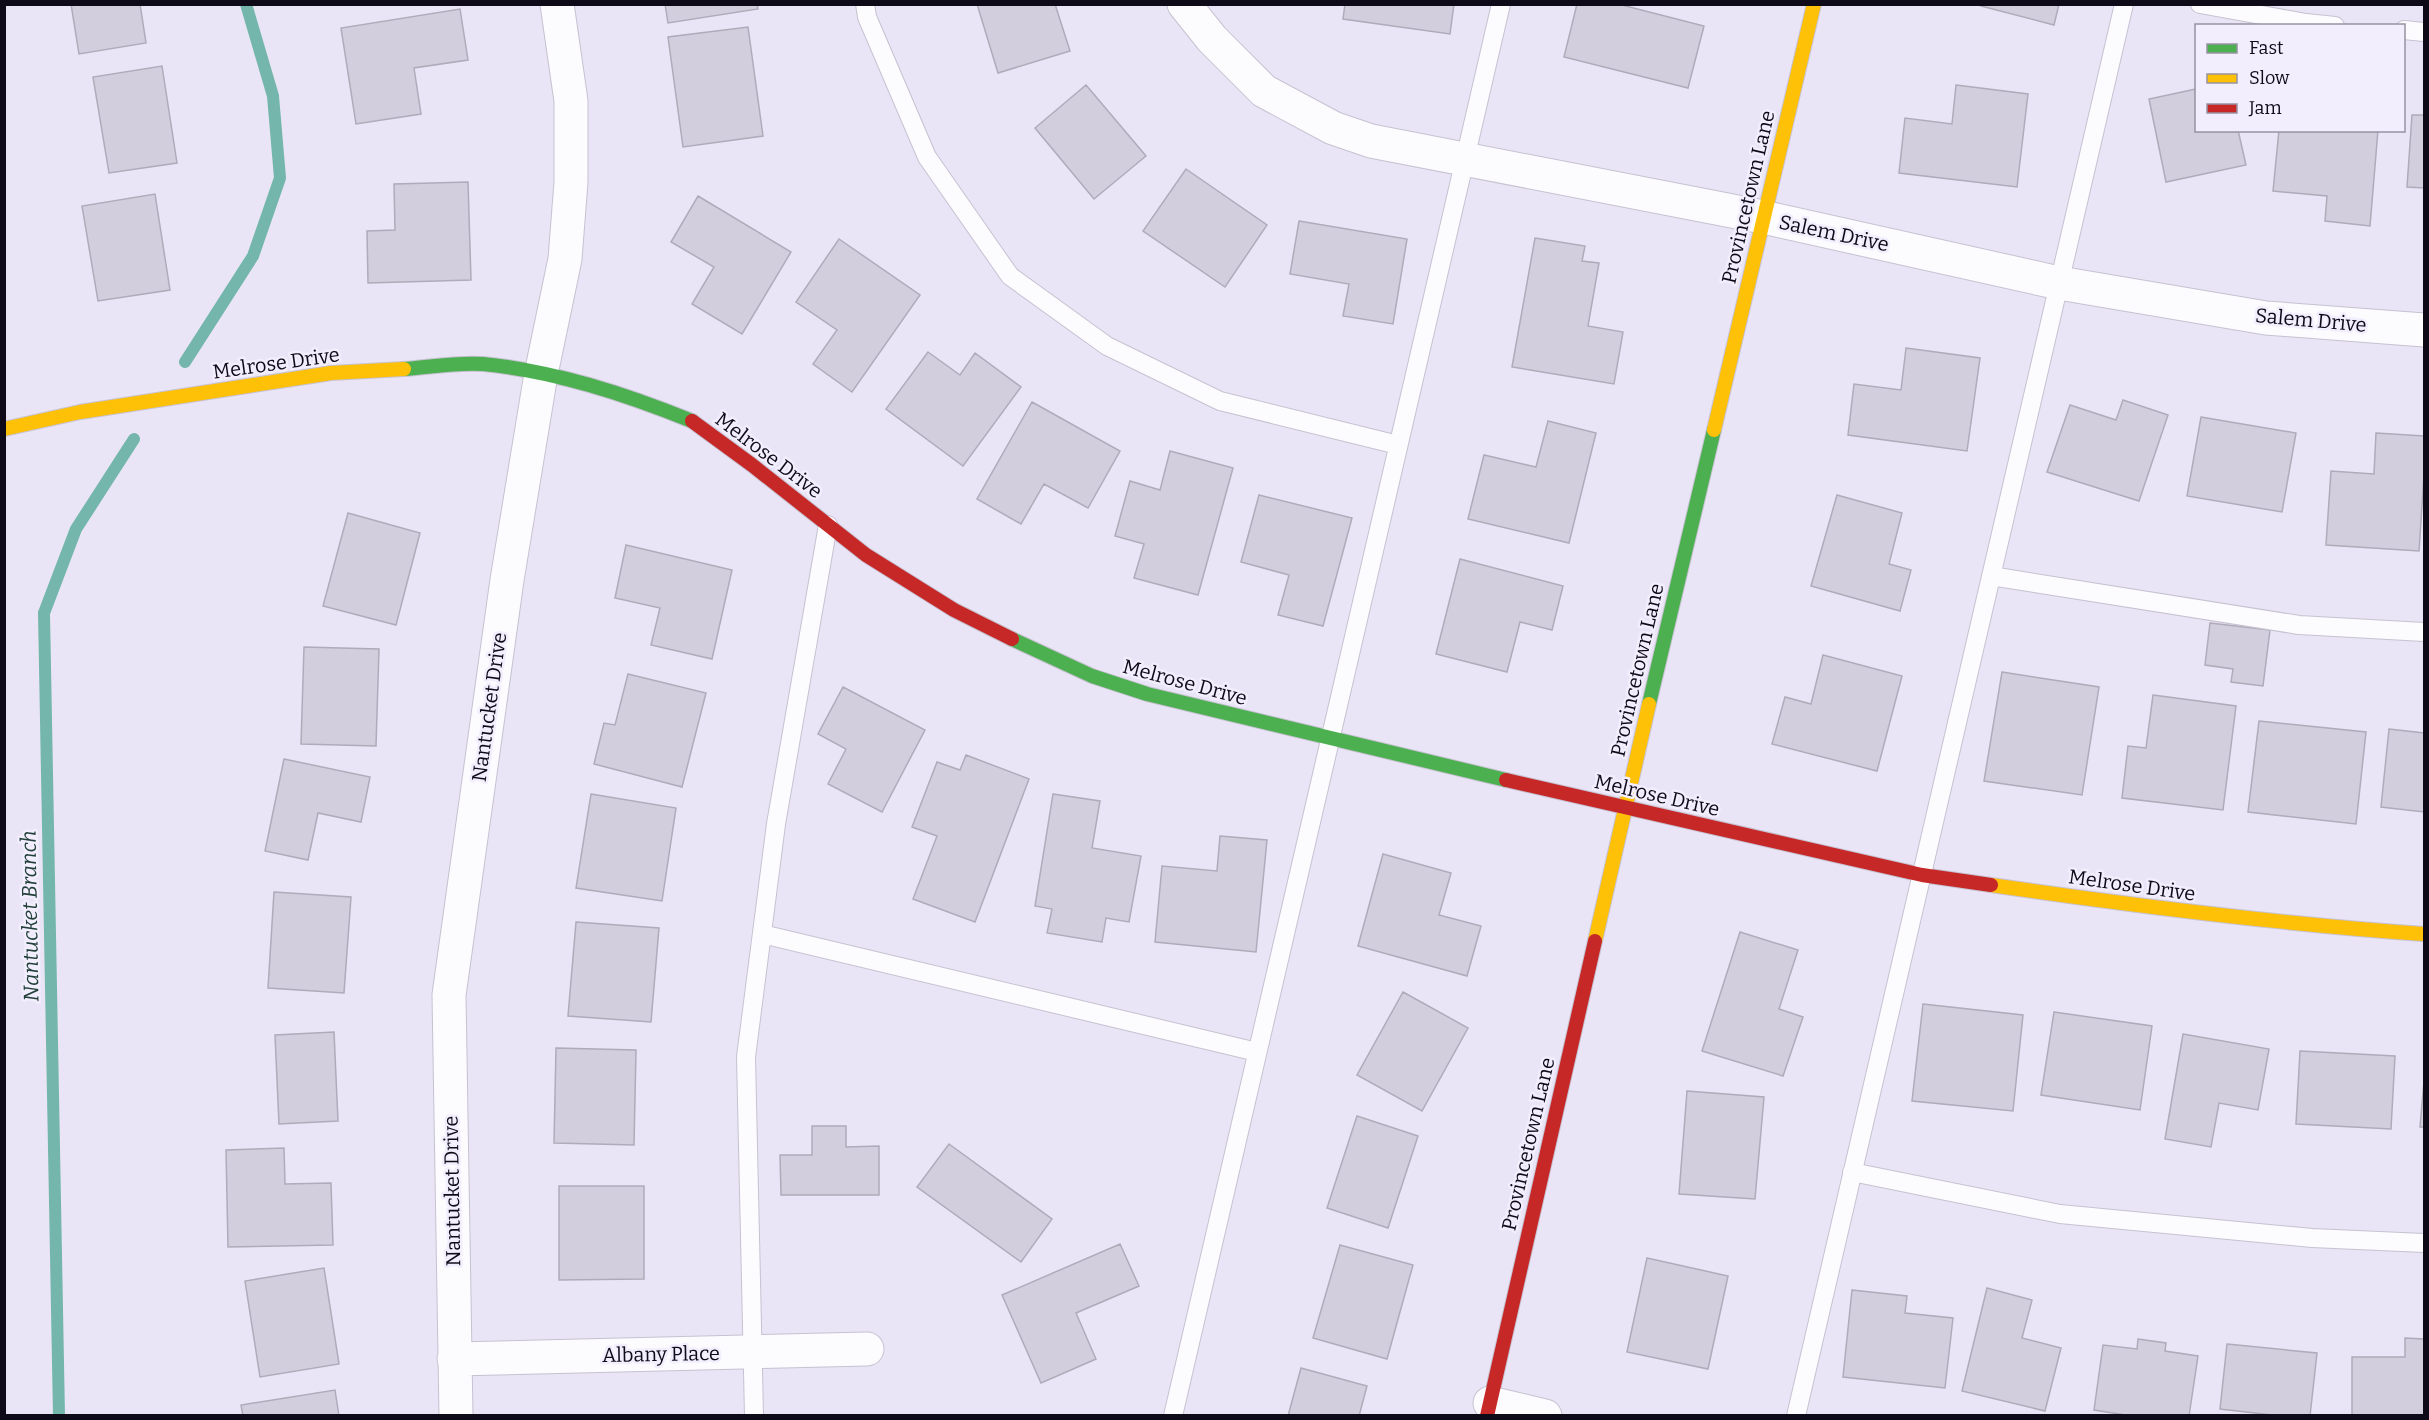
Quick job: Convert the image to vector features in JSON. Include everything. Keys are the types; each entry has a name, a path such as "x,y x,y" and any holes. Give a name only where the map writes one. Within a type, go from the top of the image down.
{"street":[{"name":"Nantucket Drive","path":"456,1416 449,995 507,580 541,374 565,259 571,182 572,101 557,4"},
{"name":"Salem Drive","path":"1184,4 1212,39 1264,90 1333,128 1371,141 1763,217 2060,283 2266,318 2424,330"},
{"name":"Provincetown Lane","path":"1489,1409 1624,808 1814,4"},
{"name":"Melrose Drive","path":"4,429 80,412 331,373 481,364 541,374 629,396 694,422 866,555 954,610 1092,676 1148,694 1624,808 1922,875 2135,906 2307,926 2424,934"},
{"name":"Albany Place","path":"454,1359 867,1349"},
{"path":"1489,1409 1545,1416"}],"lane":[{"path":"865,4 867,17 927,157 1010,276 1107,346 1220,401 1398,445"},
{"path":"1173,1416 1501,4"},
{"path":"1796,1416 2124,4"},
{"path":"2200,4 2306,24"},
{"path":"2405,30 2424,32"},
{"path":"754,1416 746,1057 776,824 828,525"},
{"path":"1991,576 2299,625 2424,632"},
{"path":"762,934 1257,1052"},
{"path":"1852,1172 2060,1214 2312,1239 2424,1243"}],"building":[{"path":"71,4 140,4 146,43 79,54"},
{"path":"665,4 757,4 758,9 668,23"},
{"path":"977,4 1055,4 1070,51 998,73"},
{"path":"1345,4 1454,4 1450,34 1343,19"},
{"path":"1577,4 1618,4 1704,26 1688,88 1564,57"},
{"path":"1982,4 2059,4 2054,25 1981,6"},
{"path":"460,9 468,60 414,68 421,114 356,124 341,28"},
{"path":"748,27 763,136 683,147 668,37"},
{"path":"162,66 177,163 109,173 93,77"},
{"path":"1086,85 1146,156 1094,199 1035,128"},
{"path":"1956,85 2028,94 2017,187 1899,173 1905,118 1952,124"},
{"path":"2195,89 2195,132 2238,132 2246,165 2166,182 2149,99"},
{"path":"2412,115 2424,115 2424,188 2407,187"},
{"path":"2279,132 2378,132 2370,226 2325,221 2327,196 2273,191"},
{"path":"1186,169 1267,225 1225,287 1143,231"},
{"path":"468,182 471,280 368,283 367,231 395,230 394,184"},
{"path":"155,194 170,290 98,301 82,206"},
{"path":"698,196 791,252 742,334 692,304 714,267 671,242"},
{"path":"1299,221 1407,239 1393,324 1343,316 1349,284 1290,274"},
{"path":"1535,238 1585,246 1582,261 1599,263 1588,326 1623,332 1614,384 1512,367"},
{"path":"839,239 920,295 852,392 813,364 837,330 796,302"},
{"path":"1906,348 1980,358 1967,451 1848,435 1854,384 1901,390"},
{"path":"928,352 960,375 975,353 1021,387 963,466 886,409"},
{"path":"2123,400 2168,415 2139,501 2047,472 2070,405 2116,420"},
{"path":"1032,402 1120,451 1088,508 1044,484 1021,524 977,499"},
{"path":"2201,417 2296,433 2282,512 2187,496"},
{"path":"1548,421 1596,433 1569,543 1468,519 1484,455 1536,467"},
{"path":"2376,433 2424,436 2419,551 2326,545 2331,471 2374,474"},
{"path":"1170,451 1233,468 1198,595 1134,578 1144,544 1115,536 1130,481 1160,490"},
{"path":"1259,495 1352,518 1323,626 1278,615 1289,575 1241,562"},
{"path":"1837,495 1902,513 1889,564 1911,570 1900,611 1811,586"},
{"path":"348,513 420,533 396,625 323,606"},
{"path":"626,545 732,570 712,659 651,645 660,608 615,598"},
{"path":"1460,559 1563,586 1552,630 1520,622 1507,672 1436,654"},
{"path":"2210,623 2270,630 2263,686 2231,682 2233,669 2205,665"},
{"path":"304,647 379,649 376,746 301,744"},
{"path":"1823,655 1902,676 1877,771 1772,744 1785,697 1811,704"},
{"path":"2002,672 2099,687 2082,795 1984,781"},
{"path":"628,674 706,693 682,787 594,764 604,723 615,725"},
{"path":"843,687 925,730 882,812 828,784 846,749 818,734"},
{"path":"2153,695 2236,706 2223,810 2122,798 2128,746 2146,748"},
{"path":"2259,721 2366,732 2356,824 2248,812"},
{"path":"2389,729 2424,733 2424,812 2381,807"},
{"path":"966,755 1029,779 975,922 913,899 937,836 912,827 937,762 960,770"},
{"path":"284,759 370,777 361,822 318,813 308,860 265,851"},
{"path":"591,794 676,808 662,901 576,888"},
{"path":"1053,794 1100,801 1092,848 1141,856 1129,922 1106,918 1102,942 1047,933 1052,909 1035,906"},
{"path":"1220,836 1267,840 1256,952 1155,942 1162,866 1217,871"},
{"path":"1383,854 1451,873 1439,915 1481,926 1467,976 1358,946"},
{"path":"274,892 351,897 344,993 268,988"},
{"path":"576,922 659,928 651,1022 568,1016"},
{"path":"1740,932 1798,950 1779,1009 1803,1017 1783,1076 1702,1051"},
{"path":"1403,992 1468,1028 1422,1111 1357,1075"},
{"path":"1923,1004 2023,1015 2013,1111 1912,1101"},
{"path":"2054,1012 2152,1026 2140,1110 2041,1095"},
{"path":"334,1032 338,1121 279,1124 275,1035"},
{"path":"2183,1034 2269,1049 2258,1110 2219,1103 2211,1147 2165,1139"},
{"path":"556,1048 636,1050 634,1145 554,1143"},
{"path":"2300,1051 2395,1056 2391,1129 2296,1124"},
{"path":"2424,1081 2424,1127 2420,1127"},
{"path":"1687,1091 1764,1097 1755,1199 1679,1194"},
{"path":"1357,1116 1418,1136 1388,1228 1327,1208"},
{"path":"812,1126 846,1126 846,1147 879,1146 879,1195 781,1195 780,1155 812,1155"},
{"path":"949,1144 1052,1219 1021,1262 917,1187"},
{"path":"284,1148 285,1184 331,1183 333,1245 228,1247 226,1150"},
{"path":"559,1186 644,1186 644,1279 559,1280"},
{"path":"1120,1244 1139,1286 1076,1313 1096,1359 1041,1383 1002,1295"},
{"path":"1340,1245 1413,1265 1387,1359 1313,1338"},
{"path":"1647,1258 1728,1276 1708,1369 1627,1352"},
{"path":"324,1268 339,1364 260,1377 245,1281"},
{"path":"1987,1288 2032,1300 2022,1338 2061,1348 2045,1411 1962,1391"},
{"path":"1852,1290 1907,1296 1905,1313 1953,1318 1945,1388 1843,1377"},
{"path":"2405,1338 2424,1339 2424,1416 2352,1416 2352,1357 2405,1357"},
{"path":"2138,1339 2166,1343 2165,1351 2198,1356 2189,1416 2132,1416 2094,1410 2103,1345 2137,1349"},
{"path":"2227,1344 2317,1353 2310,1416 2281,1416 2220,1409"},
{"path":"1301,1368 1367,1386 1359,1416 1288,1416"},
{"path":"335,1390 339,1416 243,1416 241,1405"}],"waterway":[{"name":"Nantucket Branch","path":"185,362 253,256 280,178 273,96 246,4"},
{"name":"Nantucket Branch","path":"59,1416 44,613 76,529 134,439"}],"traffic: fast":[{"path":"404,369 454,364 510,367 589,385 692,421"},
{"path":"1649,704 1714,430"},
{"path":"1012,639 1092,676 1147,694 1506,780"}],"traffic: slow":[{"path":"1714,430 1814,4"},
{"path":"4,429 80,412 331,373 404,369"},
{"path":"1595,941 1649,704"},
{"path":"1991,885 2207,914 2424,934"}],"traffic: jam":[{"path":"692,421 866,555 954,610 1012,639"},
{"path":"1506,780 1922,875 1991,885"},
{"path":"1487,1416 1595,941"}]}
